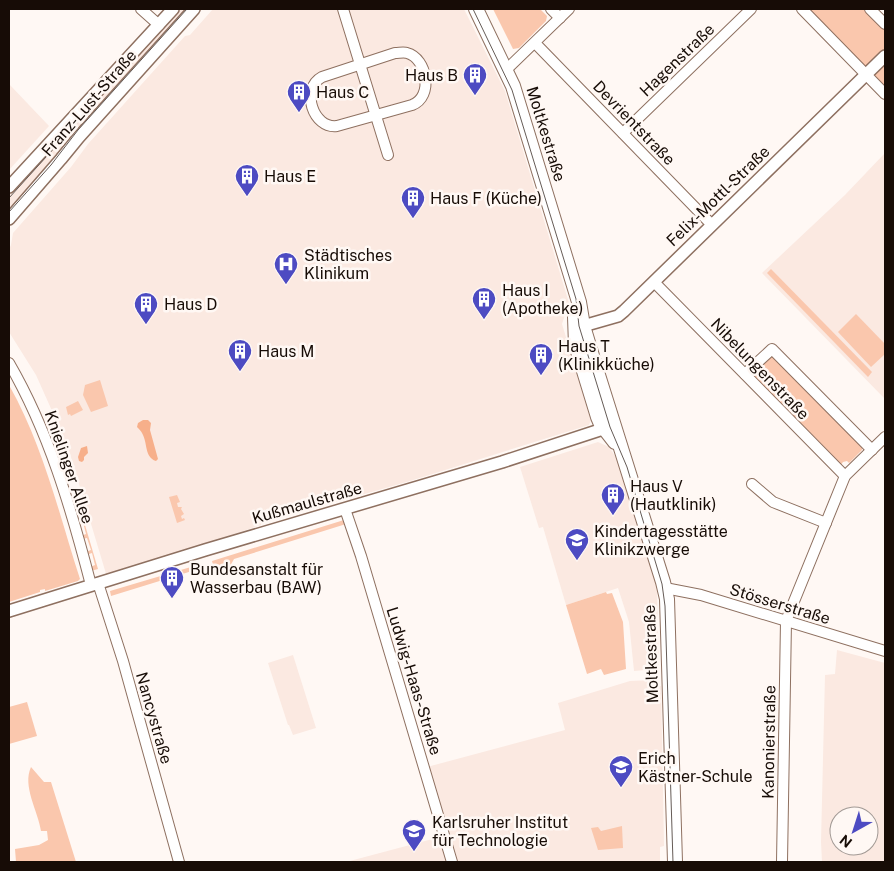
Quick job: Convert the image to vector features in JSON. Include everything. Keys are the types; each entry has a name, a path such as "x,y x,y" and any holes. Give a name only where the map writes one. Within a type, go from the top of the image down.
{"main road":[{"name":"Moltkestraße","path":"476,9 506,70 521,111 579,302 583,326 609,427 622,450 665,588 667,599 675,862"},
{"name":"Moltkestraße","path":"571,276 576,345 598,417 609,427"}],"street":[{"path":"141,9 159,25"},
{"name":"Franz-Lust-Straße","path":"9,187 173,9"},
{"name":"Franz-Lust-Straße","path":"9,219 79,137 194,9"},
{"path":"343,9 388,155"},
{"path":"551,9 560,18"},
{"path":"506,70 569,9"},
{"name":"Hagenstraße","path":"623,133 751,9"},
{"path":"802,9 885,94"},
{"path":"870,9 885,24"},
{"name":"Devrientstraße","path":"535,42 712,225"},
{"path":"407,53 416,58 422,67 426,90 420,101 375,116 331,127 320,122 313,107 310,92 312,85 322,76 359,65 395,54 407,53"},
{"name":"Felix-Mottl-Straße","path":"583,326 618,316 885,56"},
{"name":"Nibelungenstraße","path":"654,282 845,476"},
{"path":"745,374 772,348 872,450"},
{"name":"Knielinger Allee","path":"9,363 34,409 54,459 95,584"},
{"name":"Kußmaulstraße","path":"9,611 502,462 609,427"},
{"path":"786,621 845,476 885,437"},
{"path":"752,484 773,502 826,523"},
{"name":"Ludwig-Haas-Straße","path":"345,509 452,862"},
{"name":"Nancystraße","path":"95,584 123,661 179,862"},
{"name":"Stösserstraße","path":"665,588 701,596 885,651"},
{"name":"Kanonierstraße","path":"782,862 786,621"}],"shaded area":[{"path":"178,9 190,9 9,214 9,191"},
{"name":"Städtisches Klinikum","path":"213,9 464,9 505,91 569,303 562,324 591,420 589,425 410,481 298,513 291,511 262,519 261,525 107,577 70,454 61,431 36,375 9,332 9,249 13,233 71,167 88,144 185,36 190,35"},
{"path":"493,9 540,9 547,16 546,21 519,48 513,49"},
{"path":"809,9 864,9 885,30 885,88"},
{"path":"9,84 49,126 9,170"},
{"path":"885,153 885,399 762,273 845,195"},
{"path":"771,269 872,372 868,377 767,273"},
{"path":"856,314 885,344 885,354 871,367 838,332"},
{"path":"769,356 773,356 862,445 862,450 849,463 847,461 843,462 840,466 754,378 753,374 756,368"},
{"path":"100,380 108,406 91,412 83,395 85,385"},
{"path":"9,385 41,456 80,579 45,591 45,589 40,590 40,592 9,602"},
{"path":"78,401 83,410 71,416 70,414 68,415 66,407"},
{"path":"148,420 151,423 150,430 158,459 156,461 150,456 144,437 137,427 138,423"},
{"path":"56,432 71,474 64,476 63,474 69,472 65,459 59,461 58,458 63,456 59,444 54,446 52,439"},
{"path":"598,442 609,447 617,459 654,576 657,590 659,669 634,671 629,622 618,588 566,605 543,527 539,528 520,467"},
{"path":"87,446 88,453 82,462 79,461 78,457 81,448"},
{"path":"177,495 180,502 177,503 178,507 182,507 181,509 184,514 181,516 185,520 177,523 169,497"},
{"path":"80,508 98,569 91,571 90,567 95,565 92,553 86,555 85,552 91,550 87,538 82,539 81,536 86,534 83,522 78,523 77,520 82,519"},
{"path":"344,520 346,524 234,559 229,568 230,572 216,576 212,561"},
{"path":"201,564 205,567 111,596 110,591"},
{"path":"606,592 607,594 612,593 623,622 626,669 604,675 601,669 587,674 566,605"},
{"path":"837,650 885,663 885,862 822,862 825,675 835,674"},
{"path":"293,655 316,728 293,735 268,663"},
{"path":"653,680 653,686 661,686 664,846 660,847 660,862 455,862 427,767 565,730 558,703 630,681"},
{"path":"27,702 37,736 9,744 9,707"},
{"path":"31,767 44,782 51,782 76,862 16,862 15,849 39,845 48,840 47,831 41,831 29,790 28,782"},
{"path":"622,826 623,848 598,850 591,828 598,827 601,831"},
{"name":"Karlsruher Institut für Technologie","path":"440,837 448,862 346,862"}],"tram line":[{"path":"9,212 51,165 78,130 187,9"},
{"path":"473,9 512,90 576,299 579,326 610,427 627,467 662,584 665,606 673,862"},
{"path":"9,198 65,136"}],"place":[{"name":"Haus B","path":"475,96"},
{"name":"Haus C","path":"299,113"},
{"name":"Haus E","path":"247,197"},
{"name":"Haus F (Küche)","path":"413,219"},
{"name":"Städtisches Klinikum","path":"286,285"},
{"name":"Haus I (Apotheke)","path":"484,320"},
{"name":"Haus D","path":"146,325"},
{"name":"Haus M","path":"240,372"},
{"name":"Haus T (Klinikküche)","path":"541,376"},
{"name":"Haus V (Hautklinik)","path":"613,516"},
{"name":"Kindertagesstätte Klinikzwerge","path":"577,561"},
{"name":"Bundesanstalt für Wasserbau (BAW)","path":"172,599"},
{"name":"Erich Kästner-Schule","path":"621,788"},
{"name":"Karlsruher Institut für Technologie","path":"414,852"}]}
